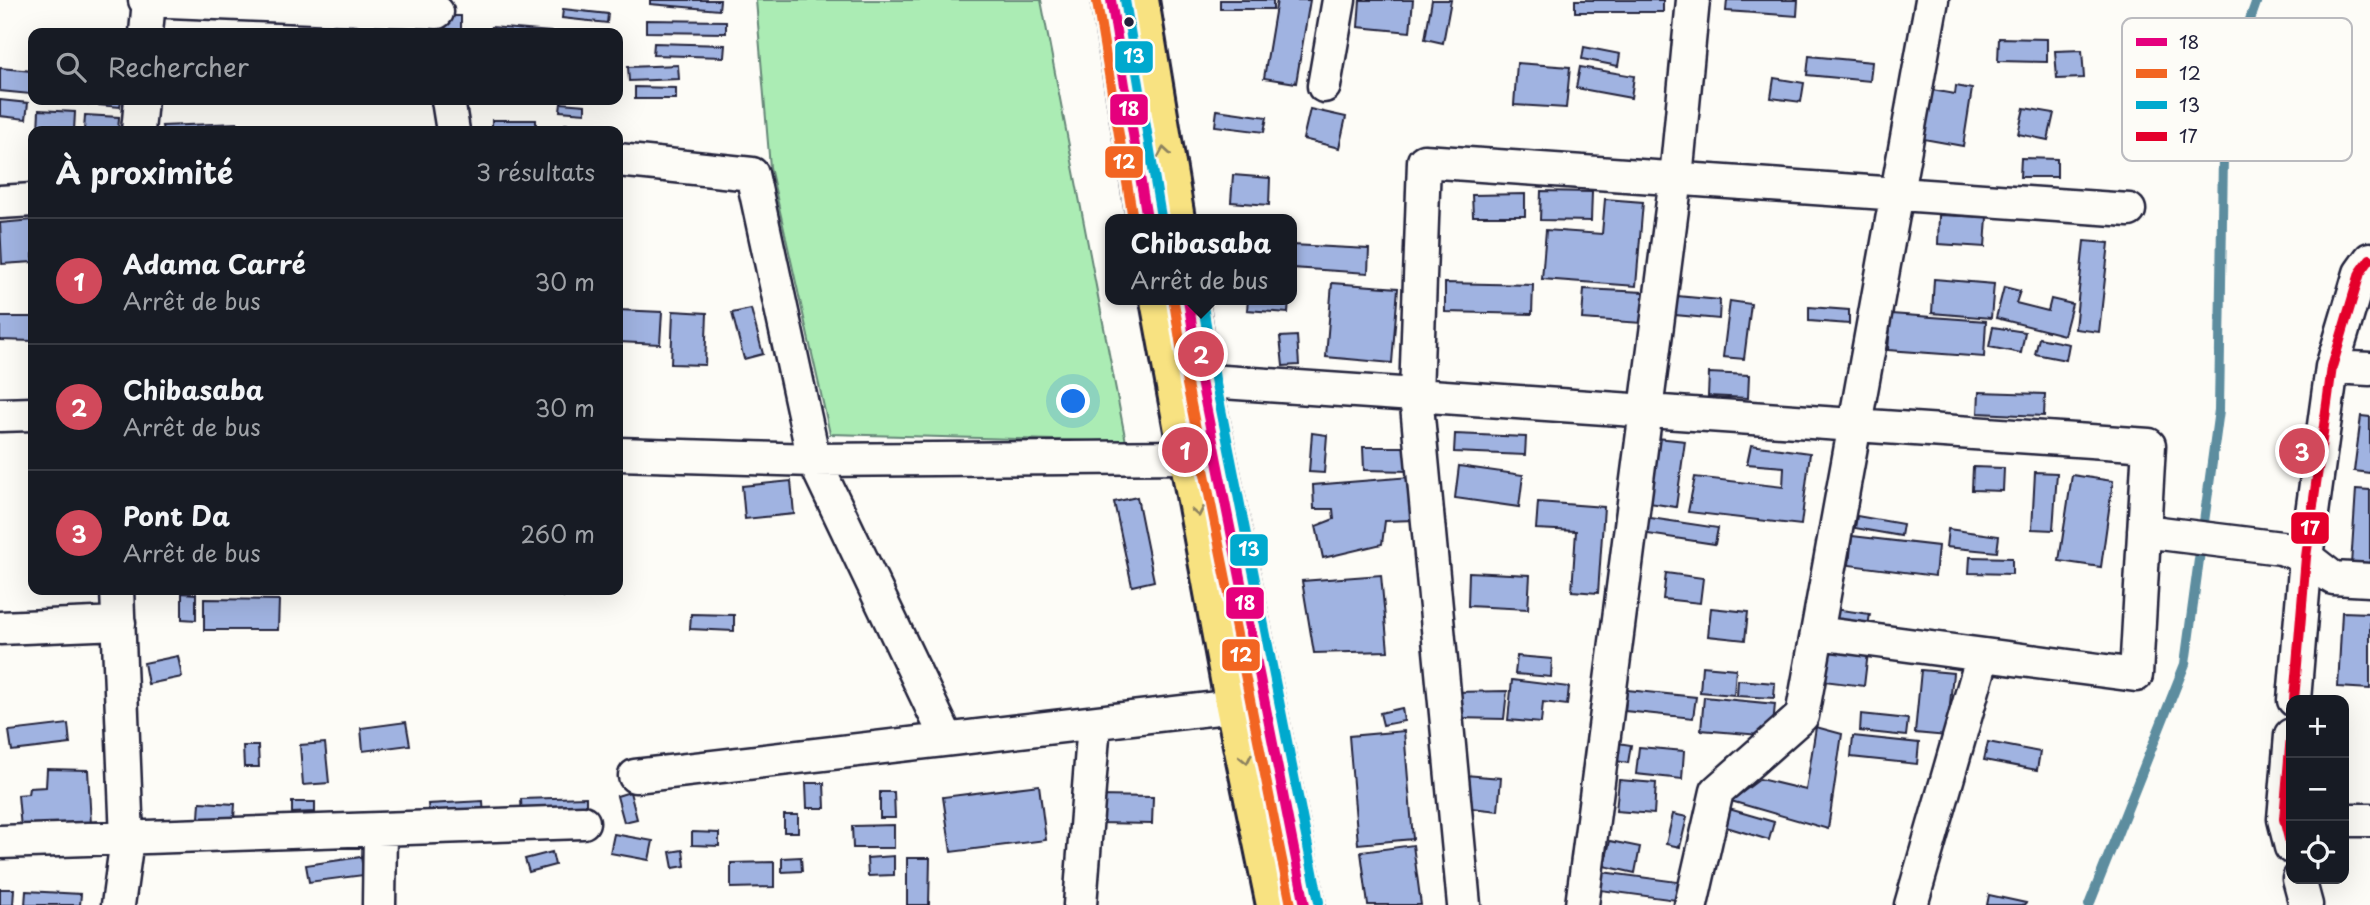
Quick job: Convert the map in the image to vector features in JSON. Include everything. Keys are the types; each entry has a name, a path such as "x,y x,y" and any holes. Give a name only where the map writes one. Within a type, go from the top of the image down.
{"main road":[{"path":"1111,0 1146,214"},
{"path":"1139,0 1174,214"},
{"path":"1162,305 1187,380 1305,905"},
{"path":"1188,305 1188,457 1276,905"}],"street":[{"path":"146,28 148,0 438,15"},
{"path":"1324,86 1339,0"},
{"path":"1581,905 1676,178 1693,0"},
{"path":"1691,905 1717,791 1802,716 1932,0"},
{"path":"138,126 141,105"},
{"path":"450,105 452,126"},
{"path":"623,161 752,174 814,460 947,739"},
{"path":"1464,905 1416,395 1424,161 2129,210"},
{"path":"0,202 28,200"},
{"path":"2294,695 2306,557 2332,367 2360,273 2370,259"},
{"path":"2332,367 2370,369"},
{"path":"1187,380 2149,445 2154,532 2136,675 1817,633"},
{"path":"0,415 28,414"},
{"path":"623,454 814,460 1188,457"},
{"path":"2154,532 2257,544 2306,557 2333,578 2370,580"},
{"path":"117,595 127,839 118,905"},
{"path":"0,628 119,624"},
{"path":"1911,905 1983,655"},
{"path":"635,776 1235,706"},
{"path":"1080,905 1094,723"},
{"path":"2289,821 2290,758"},
{"path":"2349,820 2370,820"},
{"path":"0,842 583,821"},
{"path":"379,905 380,829"},
{"path":"2300,884 2306,905"}],"green space":[{"path":"756,0 1041,0 1126,442 830,434 770,167"}],"building":[{"path":"650,0 720,0 719,10 650,4"},
{"path":"1220,0 1273,0 1273,9 1220,9"},
{"path":"1277,0 1310,0 1296,83 1264,78"},
{"path":"1360,0 1413,0 1410,32 1358,27"},
{"path":"1432,0 1451,0 1443,43 1425,39"},
{"path":"1575,0 1663,0 1663,12 1575,12"},
{"path":"1727,0 1798,0 1797,16 1726,11"},
{"path":"563,9 608,14 607,23 562,18"},
{"path":"443,16 461,16 461,28 443,28"},
{"path":"646,20 726,21 726,33 646,32"},
{"path":"1999,38 2047,39 2047,62 1998,61"},
{"path":"654,43 725,45 724,57 653,55"},
{"path":"1584,47 1620,54 1618,66 1582,59"},
{"path":"2082,50 2084,78 2057,79 2055,51"},
{"path":"1809,56 1872,62 1870,81 1807,75"},
{"path":"1517,63 1570,67 1566,108 1514,105"},
{"path":"678,65 679,79 629,81 628,67"},
{"path":"1580,67 1634,76 1631,98 1576,88"},
{"path":"0,68 28,71 28,94 0,91"},
{"path":"1774,78 1804,83 1801,102 1771,98"},
{"path":"1956,86 1972,89 1963,146 1918,138 1926,89 1955,94"},
{"path":"635,87 676,88 676,99 635,99"},
{"path":"0,100 28,103 26,119 0,116"},
{"path":"561,105 585,105 585,113 560,111"},
{"path":"2024,108 2054,113 2048,140 2018,134"},
{"path":"1310,109 1346,117 1339,148 1303,139"},
{"path":"39,110 75,112 74,126 38,126"},
{"path":"1217,110 1267,117 1264,132 1215,126"},
{"path":"85,115 119,117 118,126 84,126"},
{"path":"492,120 536,120 536,126 492,126"},
{"path":"238,123 238,126 162,126"},
{"path":"2021,158 2057,159 2057,177 2020,177"},
{"path":"1233,175 1270,178 1269,205 1231,202"},
{"path":"1541,191 1592,192 1591,221 1540,220"},
{"path":"1525,194 1525,216 1473,216 1472,195"},
{"path":"1605,199 1643,202 1636,286 1542,279 1546,230 1602,234"},
{"path":"1939,215 1987,217 1985,247 1938,244"},
{"path":"28,220 28,262 2,264 0,223"},
{"path":"2084,241 2109,243 2099,332 2075,329"},
{"path":"1297,245 1369,249 1368,273 1297,268"},
{"path":"1934,279 1994,284 1991,318 1932,313"},
{"path":"1332,283 1398,288 1392,363 1326,357"},
{"path":"1445,283 1533,285 1532,314 1445,312"},
{"path":"2004,287 2020,291 2016,303 2048,311 2051,299 2072,304 2064,335 1996,318"},
{"path":"1584,289 1644,292 1642,323 1582,319"},
{"path":"1677,296 1720,300 1719,319 1675,315"},
{"path":"1730,301 1751,304 1744,359 1723,357"},
{"path":"1248,305 1289,305 1288,313 1247,310"},
{"path":"1809,307 1849,310 1849,324 1809,321"},
{"path":"751,309 763,354 744,359 732,313"},
{"path":"623,310 662,312 660,344 623,342"},
{"path":"673,311 707,313 705,365 671,364"},
{"path":"1891,314 1986,321 1984,357 1888,350"},
{"path":"0,317 28,317 28,341 0,340"},
{"path":"1993,327 2025,332 2021,353 1989,347"},
{"path":"1297,336 1299,365 1283,366 1280,337"},
{"path":"2039,338 2069,344 2066,360 2035,354"},
{"path":"1709,373 1749,375 1748,398 1708,396"},
{"path":"1979,392 2045,394 2044,416 1978,413"},
{"path":"2361,416 2370,417 2370,473 2354,471"},
{"path":"1312,433 1327,435 1324,473 1309,472"},
{"path":"1455,434 1526,437 1525,455 1454,452"},
{"path":"1657,438 1685,441 1676,507 1649,503"},
{"path":"1751,445 1810,453 1801,525 1688,512 1695,477 1783,487 1784,467 1747,464"},
{"path":"1363,447 1410,447 1410,471 1364,470"},
{"path":"1459,466 1523,475 1519,507 1455,498"},
{"path":"1973,467 2004,468 2003,491 1972,490"},
{"path":"2035,472 2057,473 2053,530 2032,529"},
{"path":"2072,475 2113,481 2101,567 2059,561"},
{"path":"1410,477 1414,520 1385,521 1382,544 1323,558 1316,526 1334,519 1333,509 1314,509 1313,485"},
{"path":"791,481 794,514 745,519 742,486"},
{"path":"2356,489 2370,490 2370,566 2351,565"},
{"path":"1137,497 1154,581 1132,586 1114,502"},
{"path":"1538,502 1604,507 1598,593 1572,591 1576,531 1536,529"},
{"path":"1857,516 1903,524 1901,536 1855,528"},
{"path":"1644,517 1718,528 1715,544 1641,533"},
{"path":"1948,529 1999,536 1997,552 1946,547"},
{"path":"1852,536 1938,546 1935,576 1849,565"},
{"path":"1970,557 2012,558 2012,574 1969,573"},
{"path":"1469,572 1530,575 1528,609 1468,606"},
{"path":"1666,573 1703,578 1700,603 1663,599"},
{"path":"1381,575 1388,651 1314,653 1302,581"},
{"path":"182,595 196,595 196,620 182,619"},
{"path":"204,599 279,600 278,630 204,630"},
{"path":"1711,608 1748,612 1745,640 1708,636"},
{"path":"1834,609 1870,614 1867,632 1831,626"},
{"path":"2342,612 2370,613 2370,689 2338,687"},
{"path":"691,614 734,615 734,631 690,629"},
{"path":"1820,646 1868,652 1864,686 1815,680"},
{"path":"178,656 182,677 148,684 144,663"},
{"path":"1517,656 1552,659 1551,677 1515,674"},
{"path":"1702,666 1736,669 1734,695 1700,692"},
{"path":"1921,670 1953,673 1947,736 1915,733"},
{"path":"1512,680 1569,687 1567,705 1543,702 1541,723 1508,720"},
{"path":"1738,680 1775,683 1774,698 1737,696"},
{"path":"1627,690 1696,697 1693,718 1625,711"},
{"path":"1507,691 1504,719 1455,718 1453,692"},
{"path":"1704,697 1775,704 1772,736 1701,730"},
{"path":"1402,708 1404,721 1383,725 1380,713"},
{"path":"1861,714 1908,719 1906,736 1860,731"},
{"path":"406,722 410,745 363,751 361,728"},
{"path":"68,724 70,744 12,751 9,731"},
{"path":"1816,727 1842,734 1828,829 1731,801 1760,779 1806,790"},
{"path":"1404,731 1413,839 1358,844 1349,736"},
{"path":"1853,736 1919,743 1917,764 1851,757"},
{"path":"1988,742 2040,752 2037,770 1984,760"},
{"path":"325,743 329,783 303,785 300,745"},
{"path":"1618,743 1631,745 1628,763 1616,761"},
{"path":"243,746 258,746 259,767 244,767"},
{"path":"1639,747 1684,751 1682,779 1636,774"},
{"path":"47,769 88,770 91,824 21,828 18,795 28,794 29,788 46,787"},
{"path":"1465,775 1501,778 1498,811 1462,807"},
{"path":"1619,780 1656,783 1654,814 1616,811"},
{"path":"806,783 824,783 825,808 807,808"},
{"path":"1039,785 1046,840 951,852 943,797"},
{"path":"630,792 637,819 624,822 617,796"},
{"path":"880,792 894,792 895,818 880,818"},
{"path":"1098,796 1153,797 1152,824 1098,823"},
{"path":"586,797 586,817 522,818 521,799"},
{"path":"483,801 484,819 430,822 428,804"},
{"path":"200,802 235,804 234,819 199,818"},
{"path":"292,802 315,802 315,812 292,813"},
{"path":"1729,809 1774,822 1769,840 1723,826"},
{"path":"1673,814 1687,817 1680,847 1666,844"},
{"path":"784,815 798,815 798,832 784,832"},
{"path":"894,825 894,848 853,848 852,826"},
{"path":"692,832 719,833 719,846 692,845"},
{"path":"614,834 653,841 649,860 610,853"},
{"path":"1610,841 1640,847 1635,873 1604,866"},
{"path":"1413,845 1421,905 1368,905 1361,852"},
{"path":"683,850 685,866 673,868 670,852"},
{"path":"552,852 555,865 529,872 525,859"},
{"path":"894,856 894,875 868,876 867,858"},
{"path":"361,857 364,875 309,882 306,865"},
{"path":"801,857 802,871 782,872 782,858"},
{"path":"907,858 930,858 929,905 907,905"},
{"path":"774,862 774,887 731,888 731,863"},
{"path":"1602,872 1678,882 1676,900 1600,890"},
{"path":"0,889 14,889 13,905 0,905"},
{"path":"26,891 81,894 80,905 25,905"},
{"path":"1989,895 2026,903 1987,905"}],"waterway":[{"path":"2251,18 2257,0"},
{"path":"2089,905 2185,664 2219,410 2223,161"}],"transit line":[{"name":"18","path":"1111,0 1146,214"},
{"name":"13","path":"1125,0 1161,214"},
{"name":"12","path":"1097,2 1132,214"},
{"name":"17","path":"2294,695 2306,557 2332,367 2360,273 2370,259"},
{"name":"12","path":"1174,305 1187,384 1291,905"},
{"name":"18","path":"1189,305 1201,381 1305,905"},
{"name":"13","path":"1203,305 1215,379 1319,902"},
{"name":"17","path":"2286,827 2284,819 2289,758"}],"place":[{"name":"Chibasaba","path":"1201,354"},
{"name":"Adama Carré","path":"1185,450"},
{"name":"Pont Da","path":"2302,451"}]}
